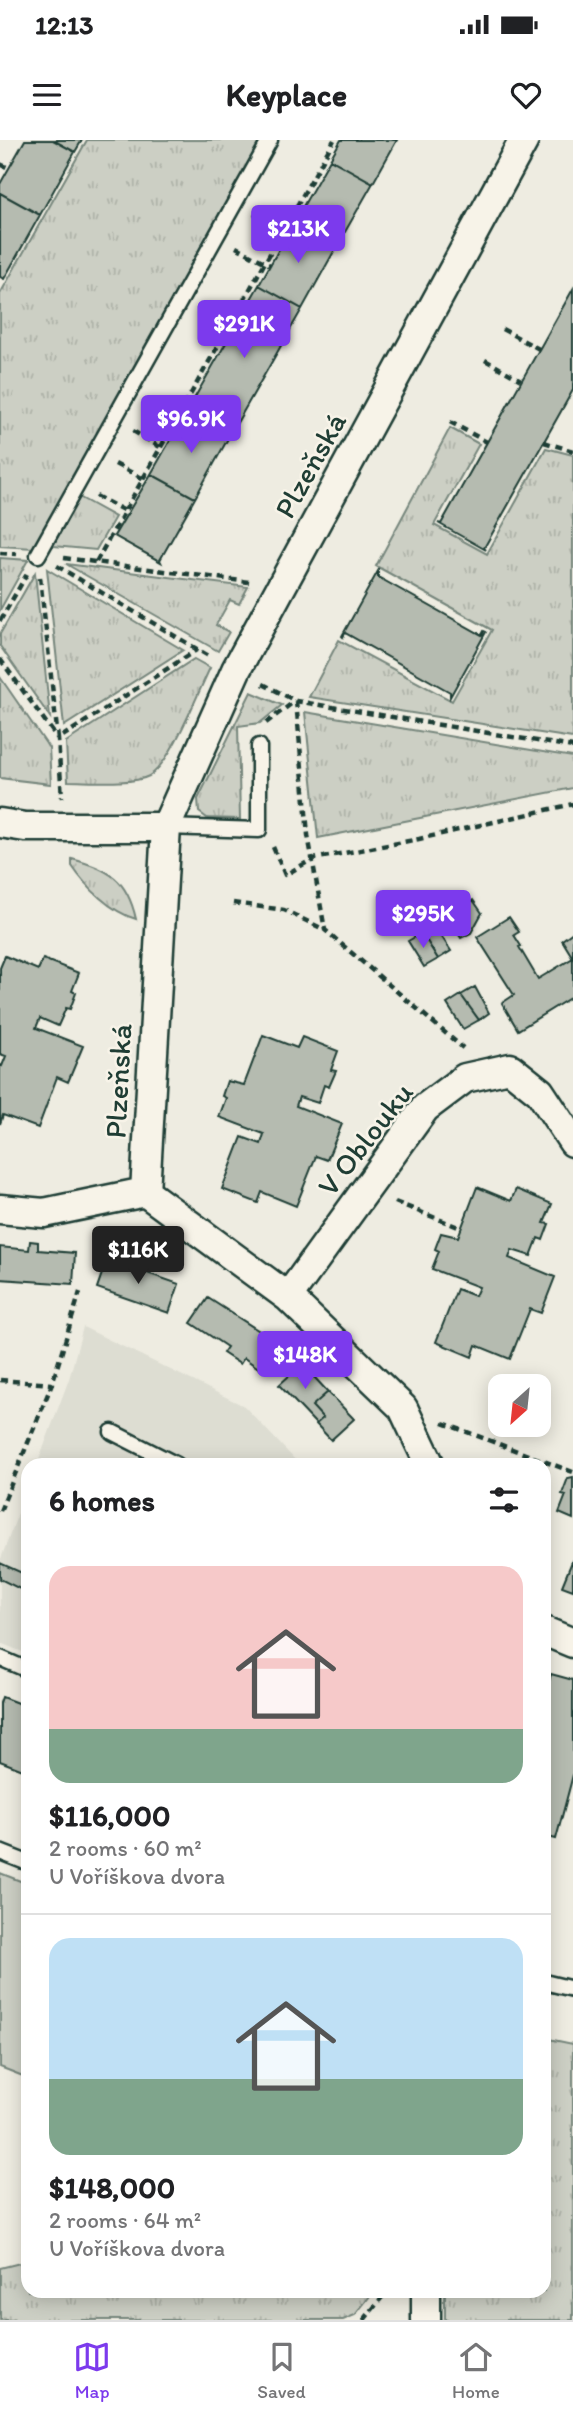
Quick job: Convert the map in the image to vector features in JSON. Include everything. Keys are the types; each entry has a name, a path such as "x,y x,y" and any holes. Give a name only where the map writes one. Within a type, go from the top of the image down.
{"street":[{"name":"Plzeňská","path":"145,1192 166,827 236,670 524,140"},
{"path":"0,823 25,827 166,827"},
{"name":"V Oblouku","path":"288,1297 425,1108 465,1078 510,1068 540,1092 573,1142"},
{"path":"0,1209 44,1213 145,1192 288,1297 403,1408 427,1458"},
{"path":"551,1634 573,1643"},
{"path":"426,2298 426,2320"}],"lane":[{"path":"38,555 270,140"},
{"path":"166,827 259,830 259,746"},
{"path":"112,1432 163,1458"},
{"path":"0,1658 21,1667"},
{"path":"0,1852 21,1860"},
{"path":"551,1984 573,1989"}],"path":[{"path":"96,562 286,231 334,140"},
{"path":"0,164 9,169"},
{"path":"235,204 286,231"},
{"path":"216,237 267,263"},
{"path":"183,296 233,323"},
{"path":"502,329 539,349"},
{"path":"485,360 522,380"},
{"path":"113,421 163,448"},
{"path":"450,422 486,442"},
{"path":"544,442 573,451"},
{"path":"95,453 145,480"},
{"path":"77,486 127,512"},
{"path":"38,555 282,585"},
{"path":"0,621 38,555"},
{"path":"38,555 208,655"},
{"path":"38,555 58,739 64,827"},
{"path":"58,739 198,649"},
{"path":"0,659 58,739"},
{"path":"254,679 296,701 573,747"},
{"path":"259,746 262,726 296,701"},
{"path":"296,701 308,835 325,930"},
{"path":"285,875 313,859 419,839 573,804"},
{"path":"233,903 284,910 325,930 492,1073"},
{"path":"365,1190 461,1228"},
{"path":"22,1458 52,1384 80,1292"},
{"path":"0,1380 52,1384"},
{"path":"403,1408 538,1458"},
{"path":"0,1511 21,1460"},
{"path":"551,1463 573,1471"},
{"path":"364,2320 381,2298"}],"shaded area":[{"path":"83,1327 244,1406 293,1458 40,1458 69,1379"},
{"path":"21,1506 21,1651 0,1643 0,1561"}],"green space":[{"path":"87,140 261,140 34,548 0,546 0,294"},
{"path":"450,428 479,444 434,525 487,554 546,448 573,455 573,738 309,697 339,640 452,701 492,630 376,566"},
{"path":"79,497 115,517 96,550 53,546"},
{"path":"0,558 28,560 0,610"},
{"path":"66,564 248,587 239,604 230,600 216,625 229,632 218,651"},
{"path":"47,569 183,650 64,726"},
{"path":"35,573 50,717 0,646 0,634"},
{"path":"194,659 210,668 175,743 157,769 149,776 132,781 68,781 66,742"},
{"path":"0,677 49,748 51,784 0,778"},
{"path":"251,692 282,705 260,723 238,726 240,819 207,818 199,812 198,799"},
{"path":"305,712 573,757 573,788 318,838"},
{"path":"72,859 106,872 122,885 136,919 117,911 100,898 72,866"},
{"path":"0,1873 21,1881 21,2075 0,2067"},
{"path":"551,2039 573,2044 573,2320 445,2320 445,2298 551,2298"},
{"path":"21,2263 21,2298 368,2298 355,2315 343,2320 0,2320 0,2268"}],"building":[{"path":"25,140 53,140 75,152 40,215 0,193 0,184"},
{"path":"53,140 82,140 75,152"},
{"path":"341,140 397,140 373,183 330,159"},
{"path":"330,159 373,183 337,246 294,222"},
{"path":"0,193 40,215 4,279 0,277"},
{"path":"294,222 337,246 302,309 259,285"},
{"path":"259,285 302,309 230,435 187,411"},
{"path":"573,289 573,390 484,548 486,550 438,523 441,524"},
{"path":"187,411 230,435 195,498 151,474"},
{"path":"151,474 195,498 161,562 114,536"},
{"path":"378,571 378,577 482,635 486,632 450,697 450,692 345,633 342,636"},
{"path":"473,900 482,913 471,933 461,938 447,916"},
{"path":"509,917 519,932 514,935 521,946 519,947 538,979 573,958 573,996 518,1030 502,1003 514,995 477,937"},
{"path":"434,925 451,951 438,959 422,933"},
{"path":"573,932 573,958 562,940"},
{"path":"422,933 438,959 424,967 408,941"},
{"path":"5,956 38,970 43,959 79,973 72,991 76,993 70,1009 66,1008 58,1026 40,1018 36,1028 83,1046 68,1082 57,1077 38,1128 3,1115 0,1124 0,1065 2,1066 6,1056 0,1054 0,968"},
{"path":"475,987 489,1013 479,1020 461,995"},
{"path":"461,995 479,1020 463,1029 447,1004"},
{"path":"263,1035 297,1048 302,1037 338,1051 331,1070 336,1071 329,1087 324,1085 318,1103 299,1097 296,1106 342,1124 327,1160 316,1156 296,1206 262,1192 258,1203 222,1189 242,1137 261,1144 264,1134 219,1117 226,1098 222,1096 227,1081 244,1085"},
{"path":"477,1187 511,1201 516,1189 552,1204 544,1223 549,1224 543,1240 538,1238 531,1256 512,1250 509,1258 555,1277 541,1313 530,1309 510,1359 476,1345 472,1357 436,1342 457,1289 475,1296 479,1287 432,1269 439,1251 435,1249 441,1233 458,1237"},
{"path":"30,1241 38,1242 38,1250 75,1253 73,1284 0,1279 0,1247 29,1250"},
{"path":"107,1259 179,1284 169,1313 97,1288"},
{"path":"208,1298 278,1343 260,1369 244,1358 240,1364 223,1353 227,1347 191,1323"},
{"path":"302,1364 328,1392 312,1406 323,1418 316,1424 279,1385"},
{"path":"328,1392 354,1419 331,1440 316,1424 323,1418 312,1406"},
{"path":"573,1477 573,1519 559,1513 566,1495 562,1494 568,1478"},
{"path":"573,1559 573,1590 562,1586"},
{"path":"0,1563 21,1573 21,1590 0,1579"},
{"path":"551,1674 573,1680 573,1775 556,1839 551,1838"},
{"path":"2,1697 21,1704 21,1769 0,1761"}]}
